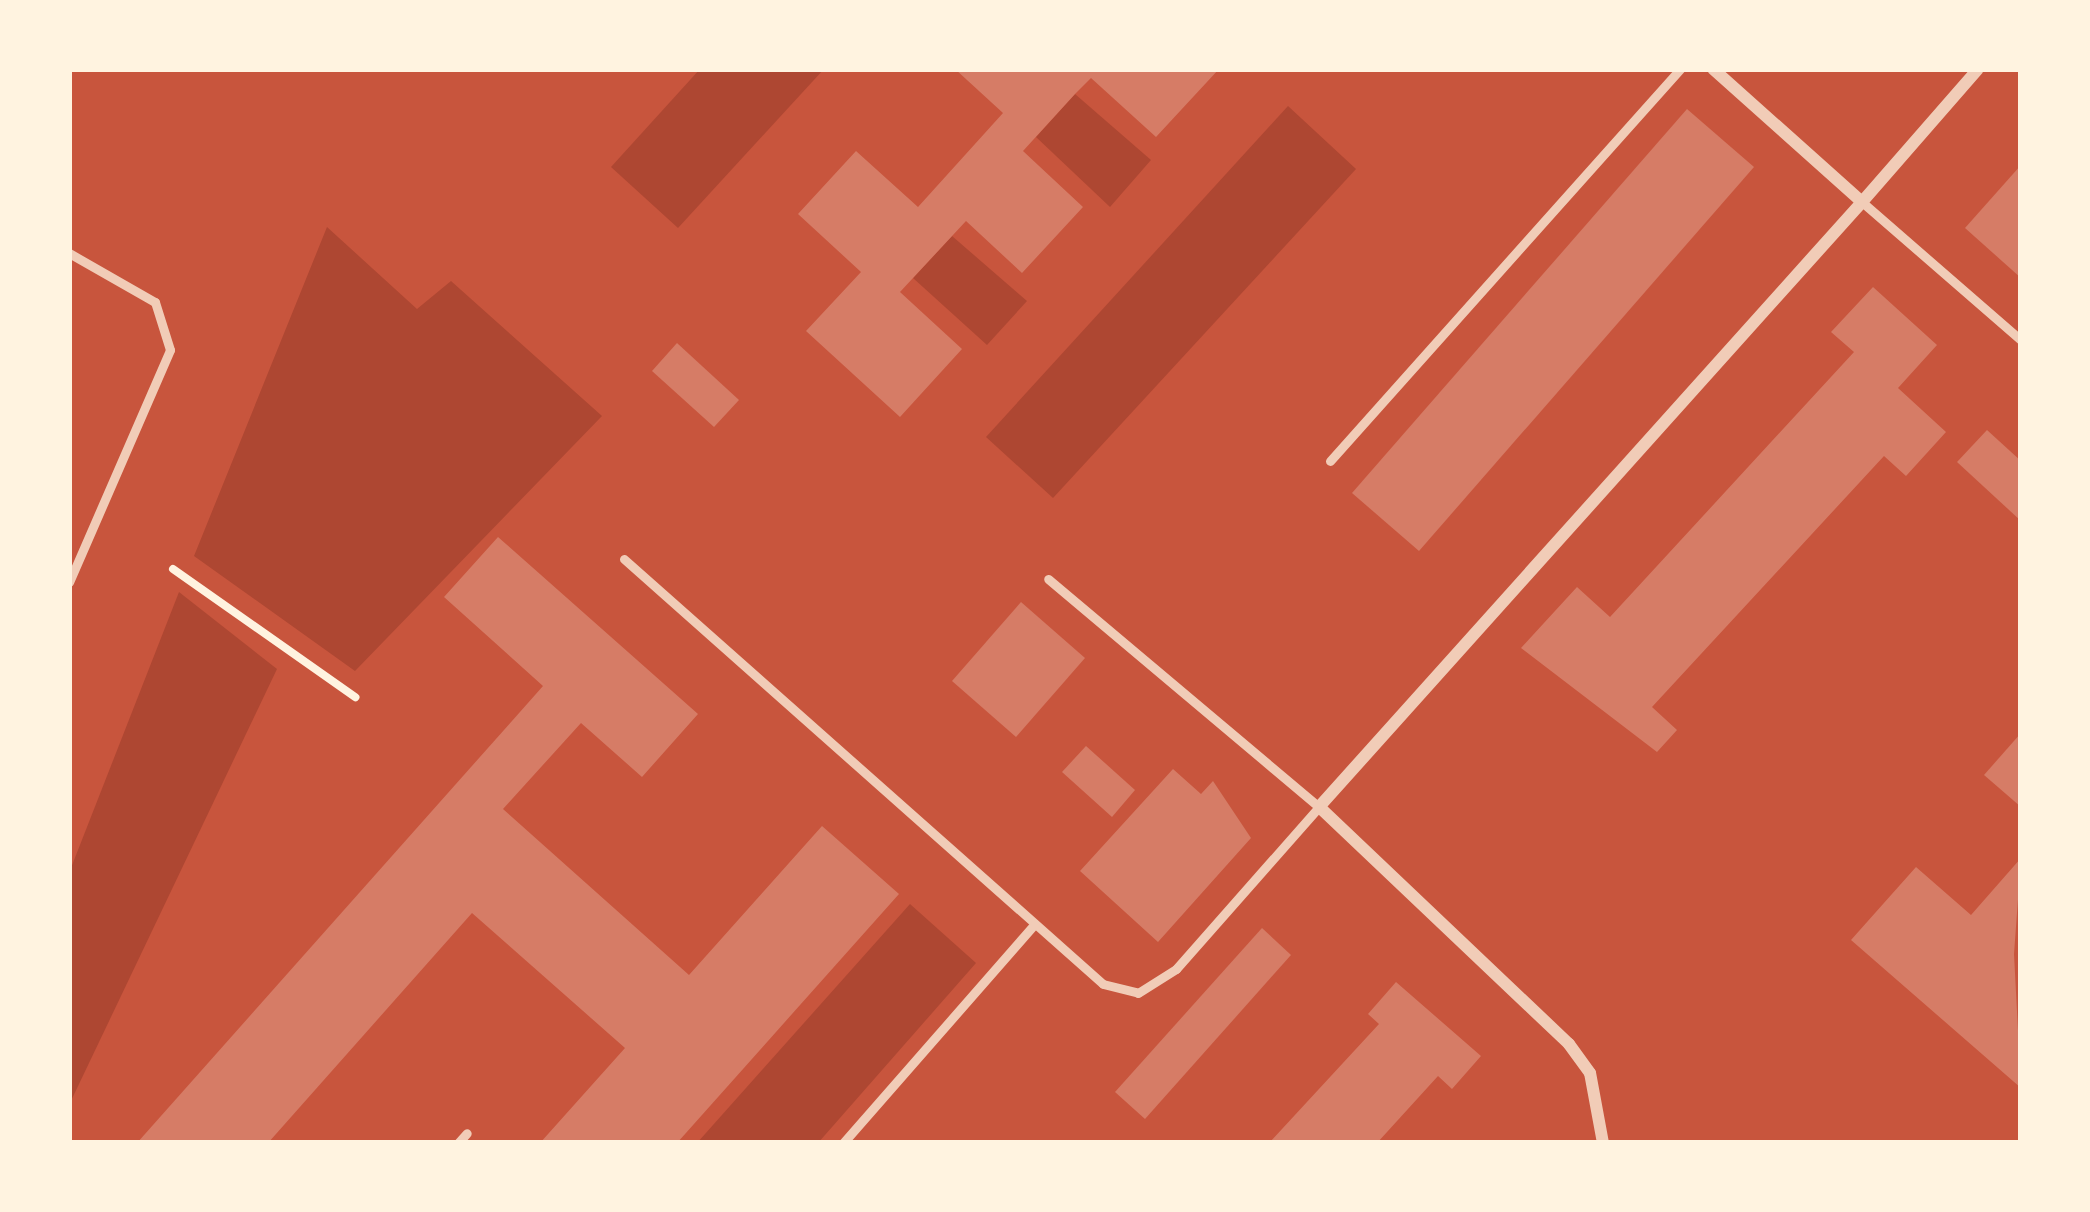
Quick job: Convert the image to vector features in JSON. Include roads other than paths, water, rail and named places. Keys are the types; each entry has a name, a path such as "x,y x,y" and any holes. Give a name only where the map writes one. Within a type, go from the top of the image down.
{"street":[{"path":"1713,69 1862,202"},
{"path":"1603,1143 1590,1073 1569,1044 1319,807 1978,69"}],"lane":[{"path":"1330,461 1680,69"},
{"path":"1862,202 2021,340"},
{"path":"69,254 155,302 170,350 69,582"},
{"path":"624,559 1103,984 1138,993 1176,969 1319,807 1048,579"},
{"path":"843,1143 1035,924"},
{"path":"458,1143 467,1133"}]}
